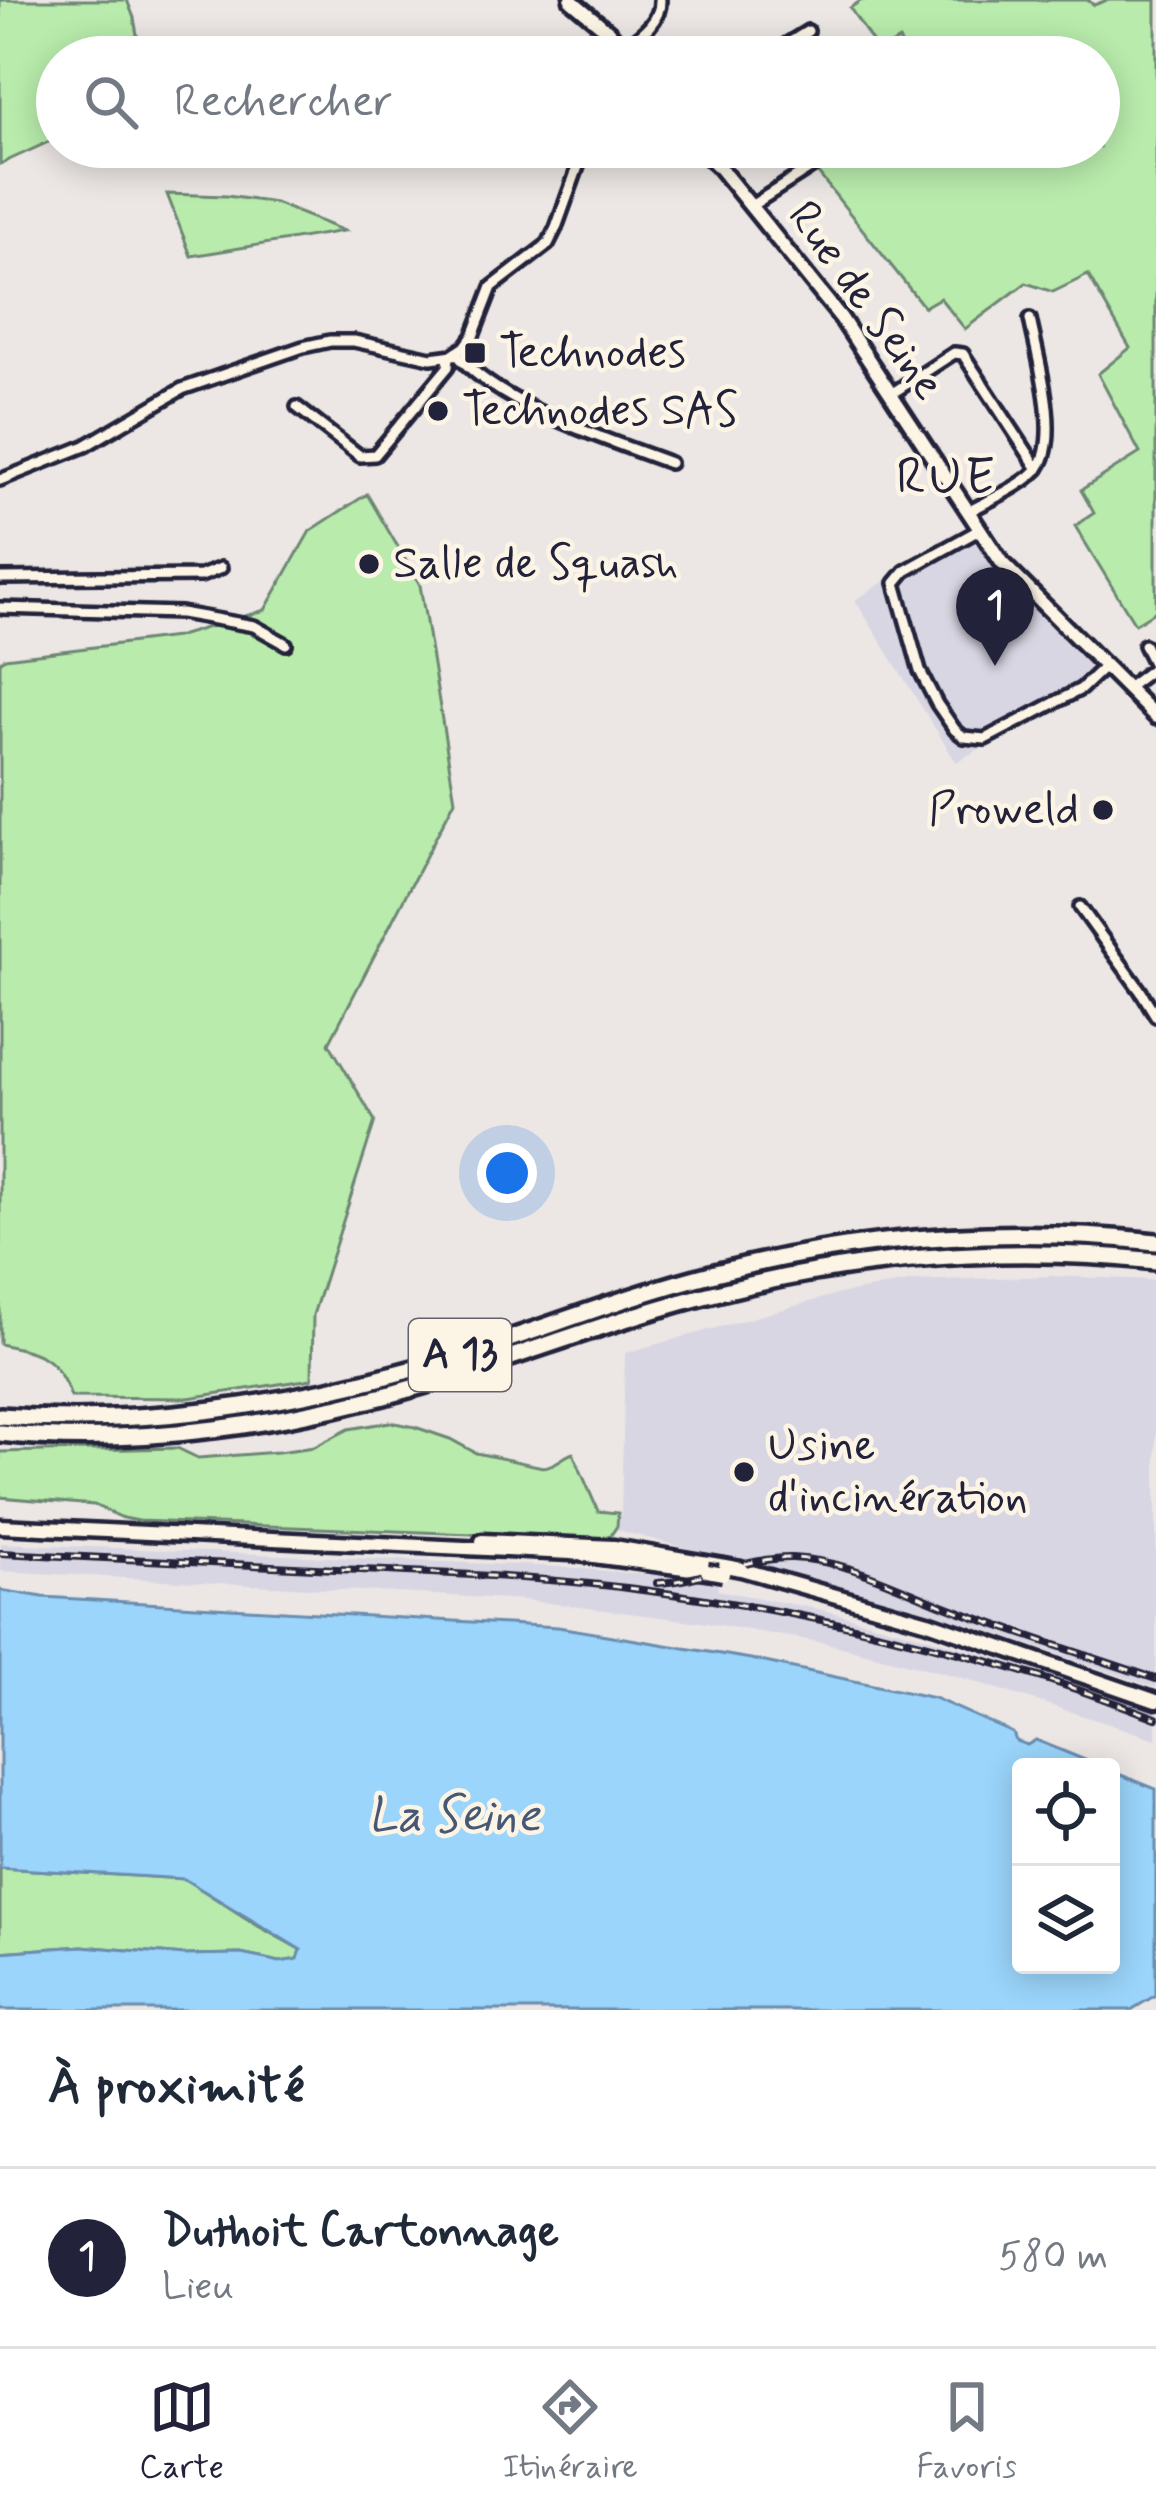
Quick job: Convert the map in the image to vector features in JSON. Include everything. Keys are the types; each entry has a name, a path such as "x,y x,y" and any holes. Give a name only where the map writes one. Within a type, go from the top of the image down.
{"highway":[{"name":"A 13","path":"0,1416 104,1418 264,1403 414,1369 645,1292 790,1256 940,1236 1075,1236 1156,1242"},
{"name":"A 13","path":"0,1438 110,1438 297,1415 424,1385 646,1312 796,1275 943,1255 1057,1253 1156,1261"}],"main road":[{"path":"574,3 607,36"},
{"name":"Rue de Seine","path":"720,168 842,318 1011,574 1156,717"},
{"path":"0,1526 376,1542 600,1556 707,1571 741,1569 928,1622 1156,1701"},
{"path":"376,1542 530,1541 614,1547 782,1582"}],"street":[{"path":"640,36 657,18 660,0"},
{"path":"800,36 808,31"},
{"path":"297,407 360,457 375,454 473,336 492,287 548,244 577,168"},
{"path":"752,206 810,168"},
{"path":"968,512 1038,469 1047,452 1047,419 1030,320"},
{"path":"0,481 85,446 182,389 290,351 343,340 438,358 453,355"},
{"path":"891,394 954,353 963,354 1038,469"},
{"path":"453,355 470,371 543,413 670,463"},
{"path":"979,530 905,571 895,583 920,671 955,730 964,737 985,739 1081,689 1104,668"},
{"path":"0,578 201,576 221,568"},
{"path":"0,608 182,613 254,626 286,644"},
{"path":"1126,688 1155,667 1144,644"},
{"path":"1080,907 1156,1016"},
{"path":"1140,990 1156,986"}],"shaded area":[{"path":"968,528 1005,581 1104,675 1083,692 956,762 855,600"},
{"path":"1051,1276 1156,1280 1156,1688 932,1612 617,1530 625,1353 838,1294 914,1281"},
{"path":"0,1543 565,1567 719,1580 717,1590 828,1611 1115,1695 1156,1711 1156,1739 960,1677 826,1643 524,1600 0,1571"}],"green space":[{"path":"0,0 127,0 137,36 36,36 36,148 0,164"},
{"path":"862,0 1088,0 1094,5 1107,0 1156,0 1156,611 1135,624 1075,526 1094,513 1081,490 1140,453 1098,374 1130,348 1088,275 1053,292 1026,283 965,329 940,298 924,307 817,172 824,168 1120,168 1120,36 868,36 850,8"},
{"path":"167,194 275,203 344,231 191,256"},
{"path":"367,494 420,585 455,800 329,1043 375,1121 313,1315 312,1379 188,1398 71,1397 45,1358 0,1344 0,662 176,637 265,610 310,531"},
{"path":"390,1422 450,1439 476,1453 543,1467 573,1453 598,1511 618,1513 617,1526 611,1535 597,1539 139,1521 94,1505 0,1497 0,1452 177,1448 198,1458 278,1452 314,1447 349,1429"},
{"path":"0,1868 185,1879 301,1950 298,1959 280,1962 241,1954 184,1955 82,1946 0,1952"}],"water":[{"name":"La Seine","path":"0,1590 43,1597 558,1627 751,1659 934,1698 1013,1733 1016,1741 1027,1745 1036,1740 1080,1758 1012,1758 1012,1974 1120,1974 1120,1775 1156,1789 1156,1995 1131,2010 0,2010 0,1952 82,1946 184,1955 241,1954 280,1962 298,1959 301,1950 184,1879 0,1868"}],"railway":[{"path":"0,1553 518,1578 694,1597 962,1654 1156,1718"},
{"path":"657,1583 775,1559 831,1563 1156,1679"}],"place":[{"name":"Technodes","path":"475,353"},
{"name":"Technodes SAS","path":"438,411"},
{"name":"Salle de Squash","path":"369,564"},
{"name":"Duthoit Cartonnage","path":"995,666"},
{"name":"Proweld","path":"1103,810"},
{"name":"Usine d'incinération","path":"744,1472"}],"district":[{"name":"RUE","path":"947,479"}]}
